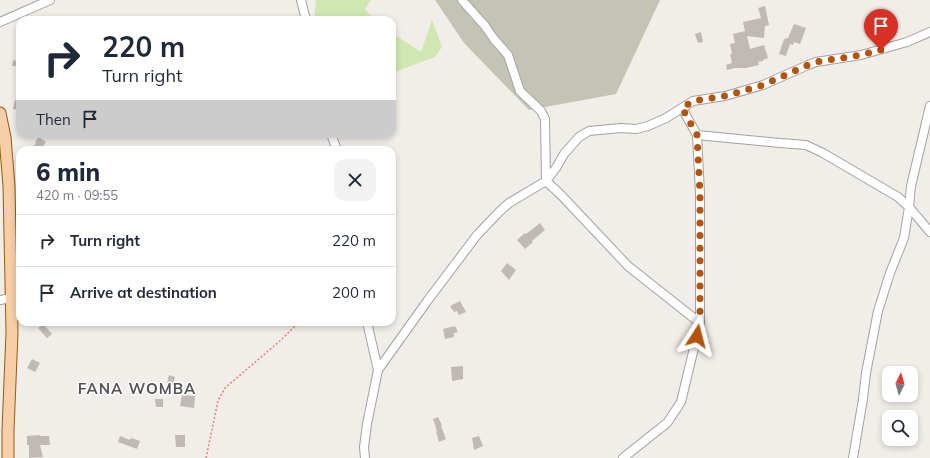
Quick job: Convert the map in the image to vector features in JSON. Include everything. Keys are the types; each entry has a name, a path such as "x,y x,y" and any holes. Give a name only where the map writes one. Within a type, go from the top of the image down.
{"main road":[{"path":"0,113 9,186 5,299 12,332 8,458"}],"street":[{"path":"0,22 50,0"},
{"path":"301,0 305,16"},
{"path":"462,0 508,55 520,91 541,111 545,119 546,181 628,266 700,323"},
{"path":"365,458 364,447 367,424 378,370 428,300 478,235 509,203 546,181 564,154 579,137 590,131 620,128 636,129 648,126 666,118 693,101 725,96 763,85 808,65 861,55 907,42 930,32"},
{"path":"853,458 866,372 878,311 890,272 904,238 910,208 911,186 927,131 930,106"},
{"path":"623,458 667,423 681,402 700,323 700,193 697,135 682,108"},
{"path":"697,135 806,145 823,152 898,197 910,208 930,232"},
{"path":"368,326 378,370"}],"path":[{"path":"206,458 218,401 225,388 281,340 294,326"}],"shaded area":[{"path":"435,0 660,0 616,94 529,110 464,43"}],"green space":[{"path":"315,0 371,0 365,9 371,16 314,16"},
{"path":"432,20 442,47 435,57 396,72 396,36 421,52"}],"building":[{"path":"765,6 769,25 765,26 764,38 747,36 750,49 764,45 768,58 758,62 759,65 727,70 726,65 732,63 730,44 735,43 733,34 745,31 743,22 761,18 758,8"},
{"path":"794,24 806,28 800,44 794,42 793,45 790,44 786,56 779,54 784,39 788,38"},
{"path":"701,32 703,42 698,43 695,34"},
{"path":"13,60 16,61 16,66 12,66"},
{"path":"15,100 16,100 16,109 13,109"},
{"path":"38,138 40,138 46,142 44,146 33,146 36,143 35,142"},
{"path":"540,223 545,230 525,249 517,240"},
{"path":"507,263 516,270 509,280 501,271"},
{"path":"460,301 466,312 459,315 457,311 454,312 450,306"},
{"path":"40,326 45,326 52,334 47,338 38,328"},
{"path":"455,326 458,332 454,333 454,337 445,339 443,329"},
{"path":"32,359 40,363 35,372 27,368"},
{"path":"463,366 463,379 452,381 451,367"},
{"path":"169,375 175,377 173,385 167,383"},
{"path":"182,395 195,396 194,408 180,406"},
{"path":"155,399 163,399 163,407 156,407"},
{"path":"438,417 446,439 439,442 433,419"},
{"path":"175,435 185,435 185,447 176,447"},
{"path":"27,436 49,436 50,445 40,445 43,457 29,458"},
{"path":"120,436 130,440 131,438 140,441 137,449 118,442"},
{"path":"479,436 483,446 474,450 472,438"}],"district":[{"name":"FANA WOMBA","path":"137,388"}],"route":[{"path":"697,336 700,323 700,193 697,135 682,108 693,101 725,96 763,85 796,69 816,62 861,55 881,50"}]}
